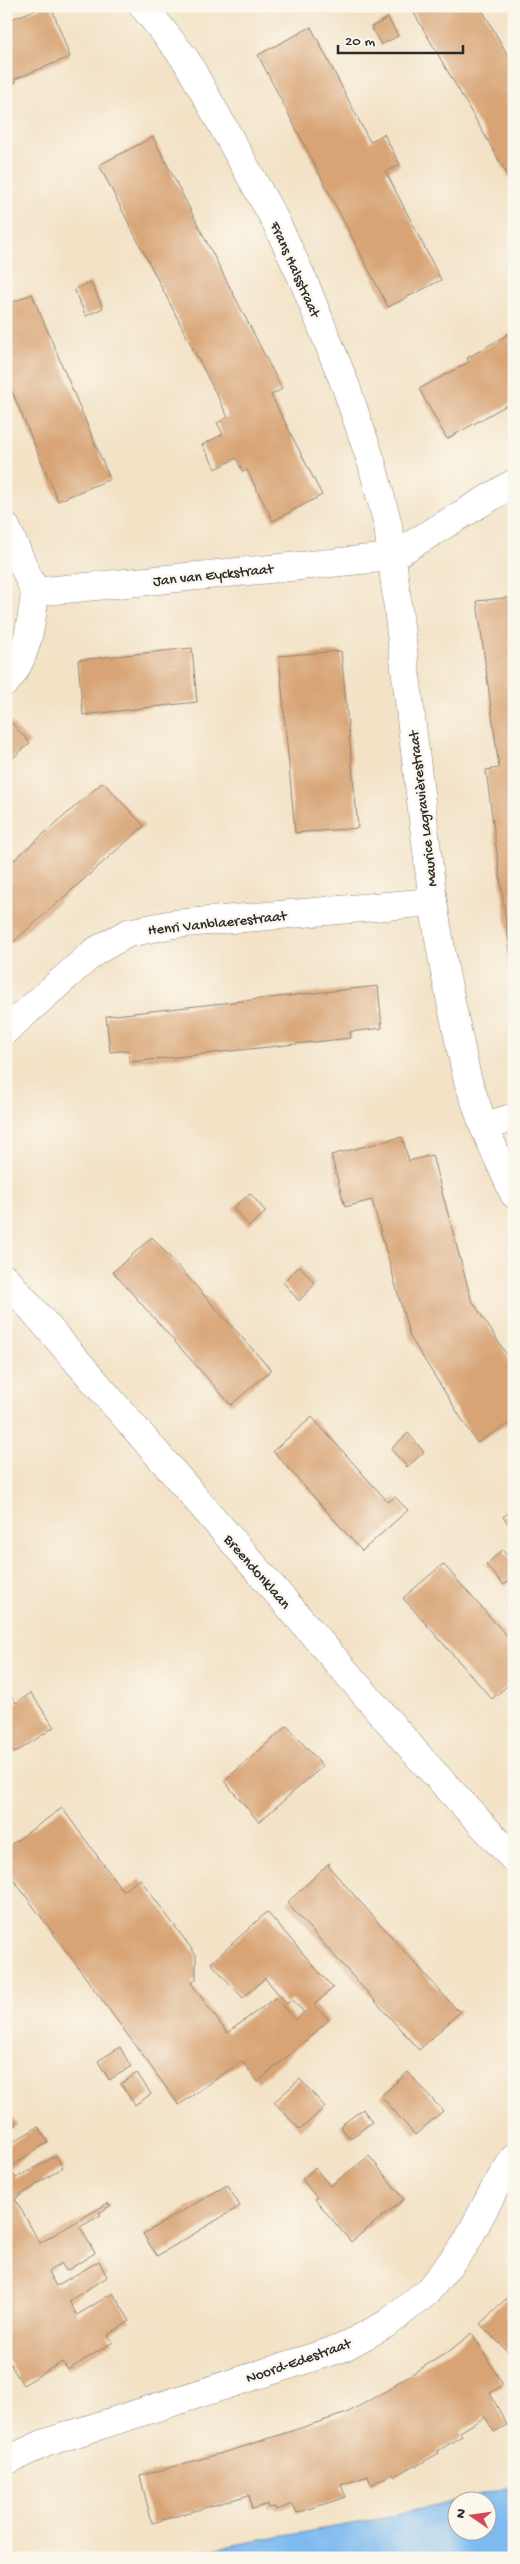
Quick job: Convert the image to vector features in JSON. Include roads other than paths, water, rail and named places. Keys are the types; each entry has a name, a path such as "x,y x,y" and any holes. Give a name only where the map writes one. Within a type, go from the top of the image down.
{"street":[{"name":"Frans Halsstraat","path":"143,6 191,68 271,213 304,282 346,387 372,464 388,525 391,557"},
{"path":"391,557 514,483"},
{"path":"6,527 35,592 29,634 13,674 6,682"},
{"name":"Jan van Eyckstraat","path":"35,592 391,557"},
{"name":"Maurice Lagravièrestraat","path":"391,557 433,902 444,968 467,1078 484,1127 514,1194"},
{"name":"Henri Vanblaerestraat","path":"6,1030 94,952 128,933 173,924 433,902"},
{"path":"484,1127 514,1117"},
{"name":"Breendonklaan","path":"6,1279 421,1759 514,1859"},
{"name":"Noord-Edestraat","path":"6,2460 54,2440 342,2348 388,2323 427,2292 465,2245 496,2186 514,2158"}],"water":[{"path":"514,2486 514,2558 161,2558 379,2519 448,2502 448,2542 498,2542 498,2492 489,2492"}]}
